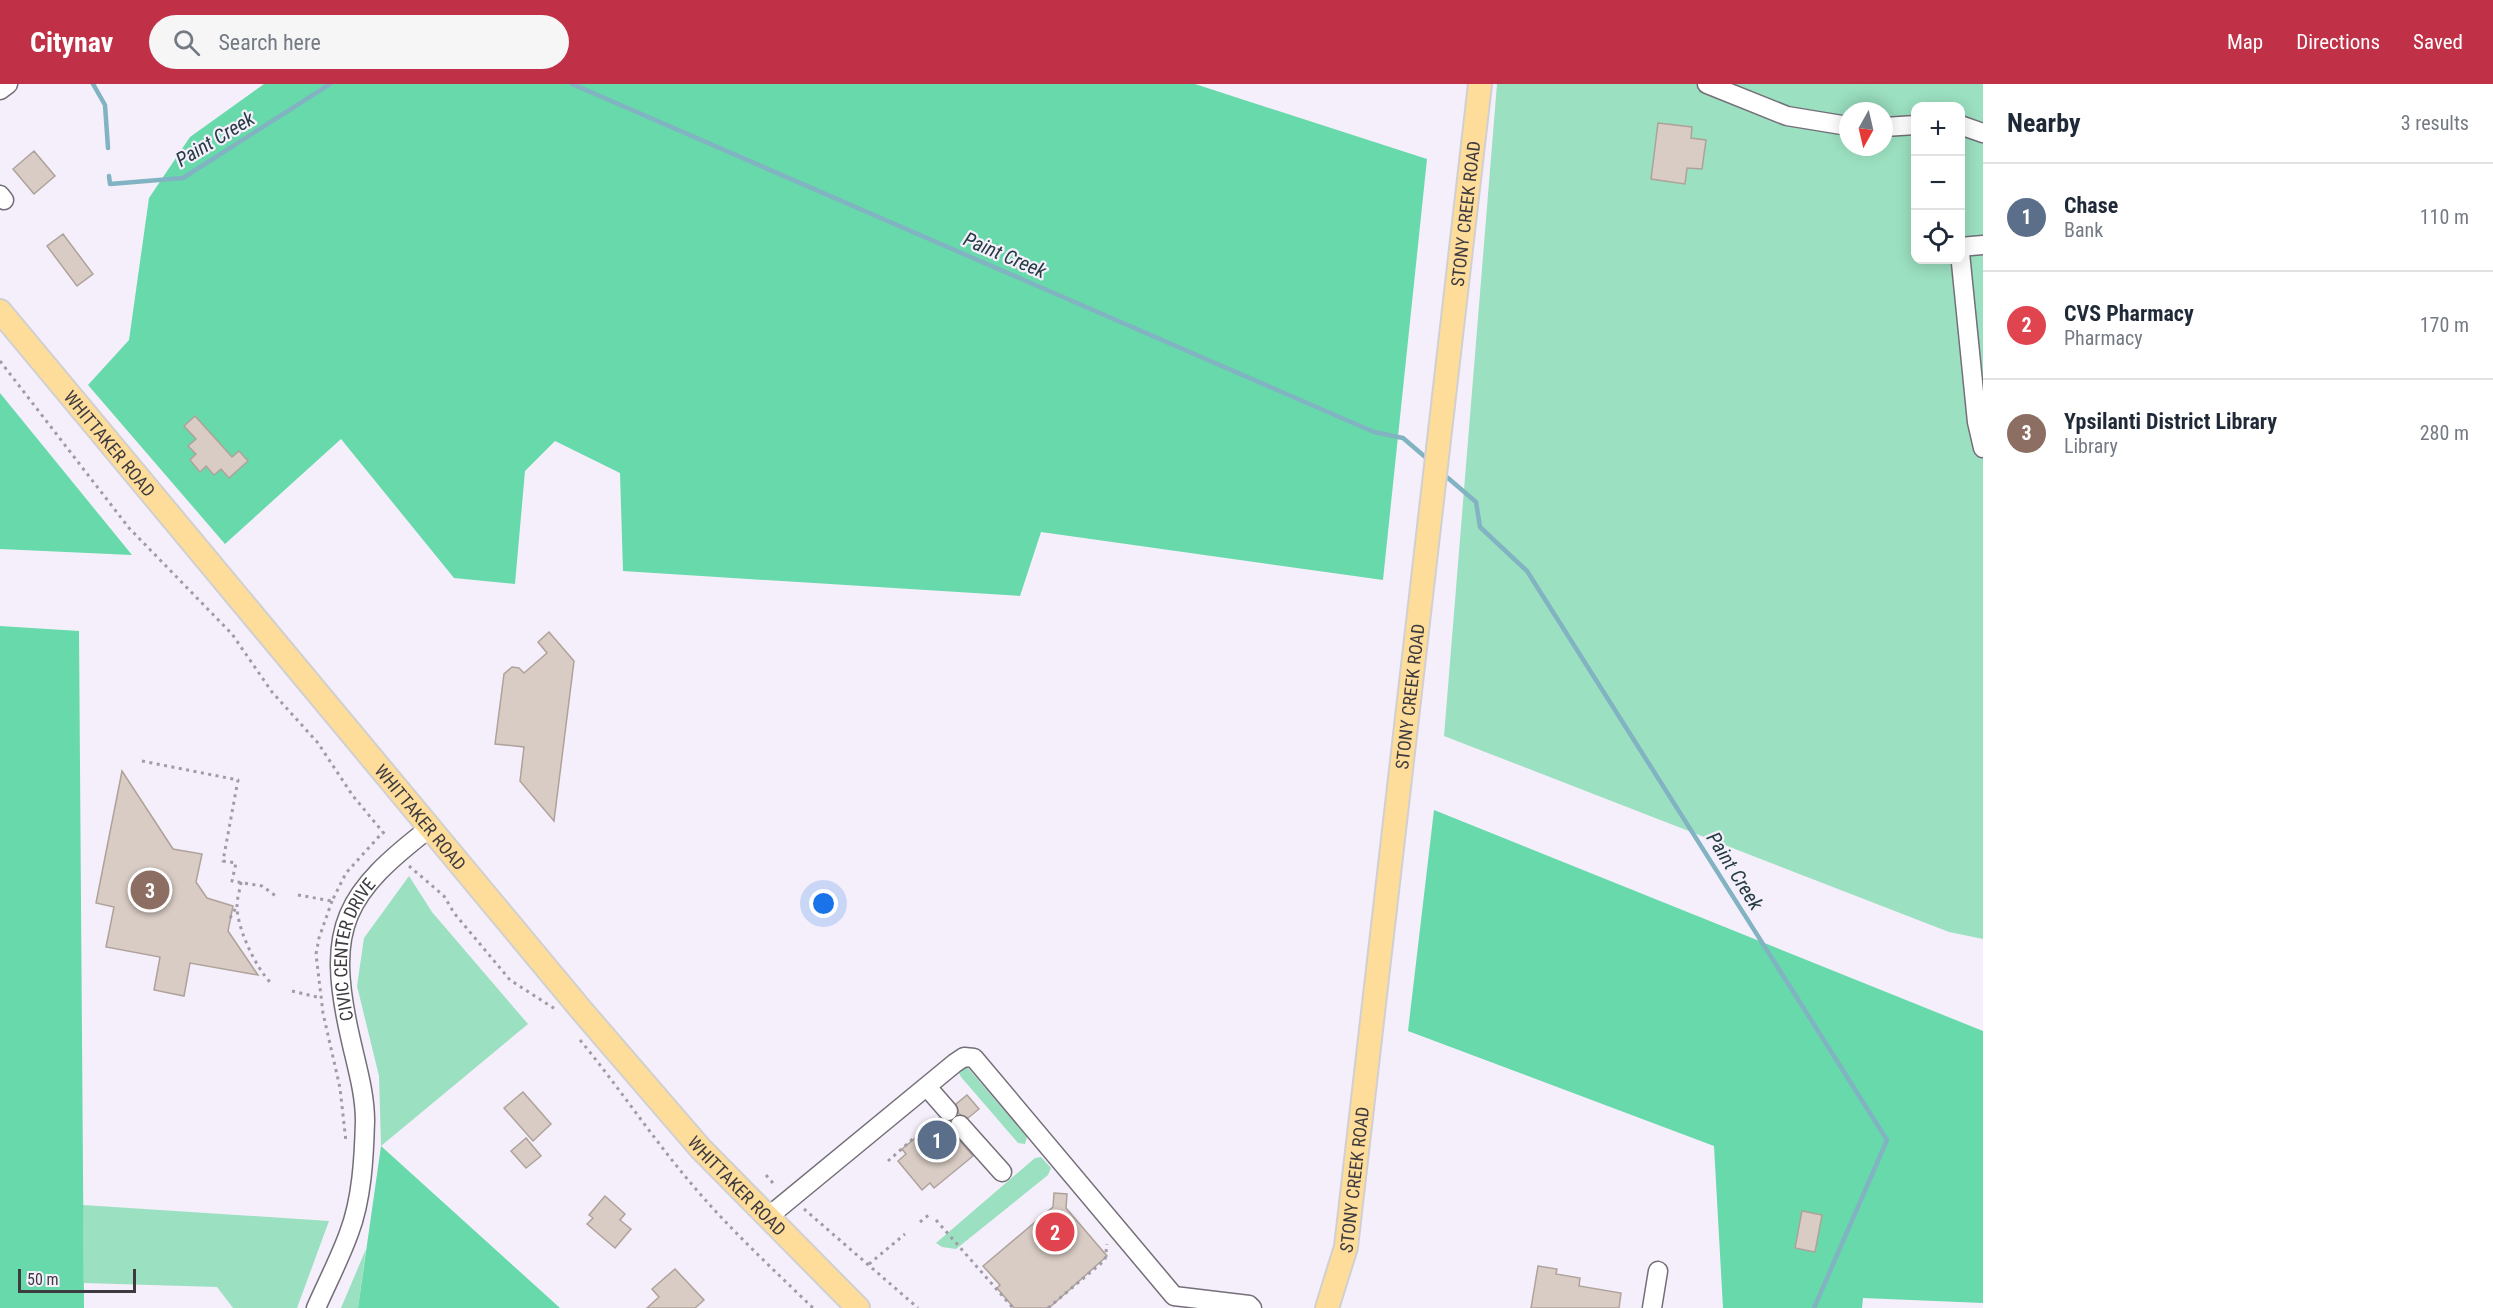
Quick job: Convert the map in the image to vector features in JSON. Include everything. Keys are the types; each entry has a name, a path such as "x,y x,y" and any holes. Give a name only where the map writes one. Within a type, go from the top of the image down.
{"main road":[{"name":"STONY CREEK ROAD","path":"1327,1308 1346,1247 1480,84"},
{"name":"WHITTAKER ROAD","path":"0,311 620,1055 701,1149 858,1308"}],"street":[{"path":"0,90 8,84"},
{"path":"1707,84 1786,116 1839,125"},
{"path":"1893,126 1911,125"},
{"path":"1965,127 1983,133"},
{"path":"1965,247 1983,245"},
{"path":"1964,264 1974,292 1983,448"},
{"name":"CIVIC CENTER DRIVE","path":"316,1308 350,1231 361,1176 365,1120 363,1094 340,985 341,947 347,916 371,877 431,827"},
{"path":"768,1217 964,1057 974,1058 1174,1296 1249,1305 1252,1308"},
{"path":"927,1087 944,1113"},
{"path":"960,1125 1002,1172"},
{"path":"1652,1308 1658,1271"}],"path":[{"path":"0,361 129,528 232,634 272,692 318,743 354,796 387,837"},
{"path":"142,761 238,780 223,861 236,863 232,881 262,886 276,896"},
{"path":"346,1141 340,1088 321,998 317,946 332,901 346,873 382,832"},
{"path":"408,865 444,896 454,913 510,980 555,1010 562,1018"},
{"path":"230,918 237,906 241,882"},
{"path":"298,895 332,901"},
{"path":"237,906 249,948 270,982"},
{"path":"292,991 321,998"},
{"path":"576,1036 620,1089 638,1118 700,1194 742,1240 813,1308"},
{"path":"888,1161 944,1113"},
{"path":"766,1175 773,1183"},
{"path":"803,1208 918,1308"},
{"path":"920,1222 931,1213"},
{"path":"936,1220 1013,1308"},
{"path":"869,1264 905,1234"},
{"path":"1048,1308 1105,1260 1107,1244"}],"green space":[{"path":"264,84 1195,84 1427,159 1383,580 1041,532 1020,596 623,571 620,473 555,441 525,471 515,584 454,578 341,439 225,544 88,385 129,340 149,198 190,137"},
{"path":"1497,84 1983,84 1983,939 1949,932 1444,736"},
{"path":"0,393 132,555 0,549"},
{"path":"0,626 79,631 84,1308 0,1308"},
{"path":"1434,810 1983,1031 1983,1303 1863,1298 1862,1308 1723,1308 1714,1146 1408,1031"},
{"path":"409,876 432,912 528,1024 381,1146 379,1076 357,986 364,938"},
{"path":"964,1067 968,1068 1027,1137 1025,1144 1018,1143 961,1077 959,1073"},
{"path":"381,1146 560,1308 358,1308"},
{"path":"1041,1157 1051,1168 1048,1175 956,1249 942,1247 936,1243 1035,1158"},
{"path":"83,1205 329,1221 297,1308 233,1308 217,1287 84,1283"},
{"path":"366,1249 358,1308 341,1308"}],"building":[{"path":"1658,123 1692,127 1691,138 1706,140 1702,169 1687,168 1685,184 1651,179"},
{"path":"34,151 55,176 34,194 13,169"},
{"path":"63,234 93,274 77,286 47,246"},
{"path":"195,416 232,457 239,451 248,461 229,478 221,469 214,475 206,466 200,472 190,460 196,454 188,446 196,439 184,426"},
{"path":"549,632 574,661 554,821 520,781 524,747 495,744 504,674 512,667 519,668 524,673 547,653 538,642"},
{"path":"122,771 173,849 202,854 196,882 207,898 233,906 228,931 258,975 190,963 184,996 154,990 160,957 106,947 114,907 96,903"},
{"path":"523,1092 551,1124 533,1141 504,1108"},
{"path":"967,1095 979,1109 968,1118 959,1114 956,1104"},
{"path":"939,1118 949,1122 952,1132 973,1156 934,1188 930,1183 922,1190 898,1161 906,1154 902,1149"},
{"path":"526,1138 541,1156 526,1168 511,1151"},
{"path":"1054,1193 1067,1194 1066,1208 1107,1256 1049,1308 1014,1308 997,1288 1000,1285 983,1266 1053,1207"},
{"path":"605,1196 625,1214 620,1220 631,1229 615,1248 587,1224 593,1218 589,1215"},
{"path":"1802,1211 1822,1215 1815,1252 1795,1248"},
{"path":"1538,1266 1557,1269 1556,1274 1580,1278 1579,1286 1621,1293 1619,1308 1531,1308"},
{"path":"675,1269 704,1300 695,1308 647,1308 659,1297 652,1289"}],"waterway":[{"name":"Paint Creek","path":"93,84 105,105 108,148"},
{"name":"Paint Creek","path":"109,176 110,184 183,178 330,84"},
{"name":"Paint Creek","path":"572,84 1374,432 1403,438 1424,456"},
{"name":"Paint Creek","path":"1448,478 1476,502 1480,527 1527,571 1887,1140 1814,1308"}],"place":[{"name":"Ypsilanti District Library","path":"150,890"},
{"name":"Chase","path":"937,1140"},
{"name":"CVS Pharmacy","path":"1055,1232"}]}
